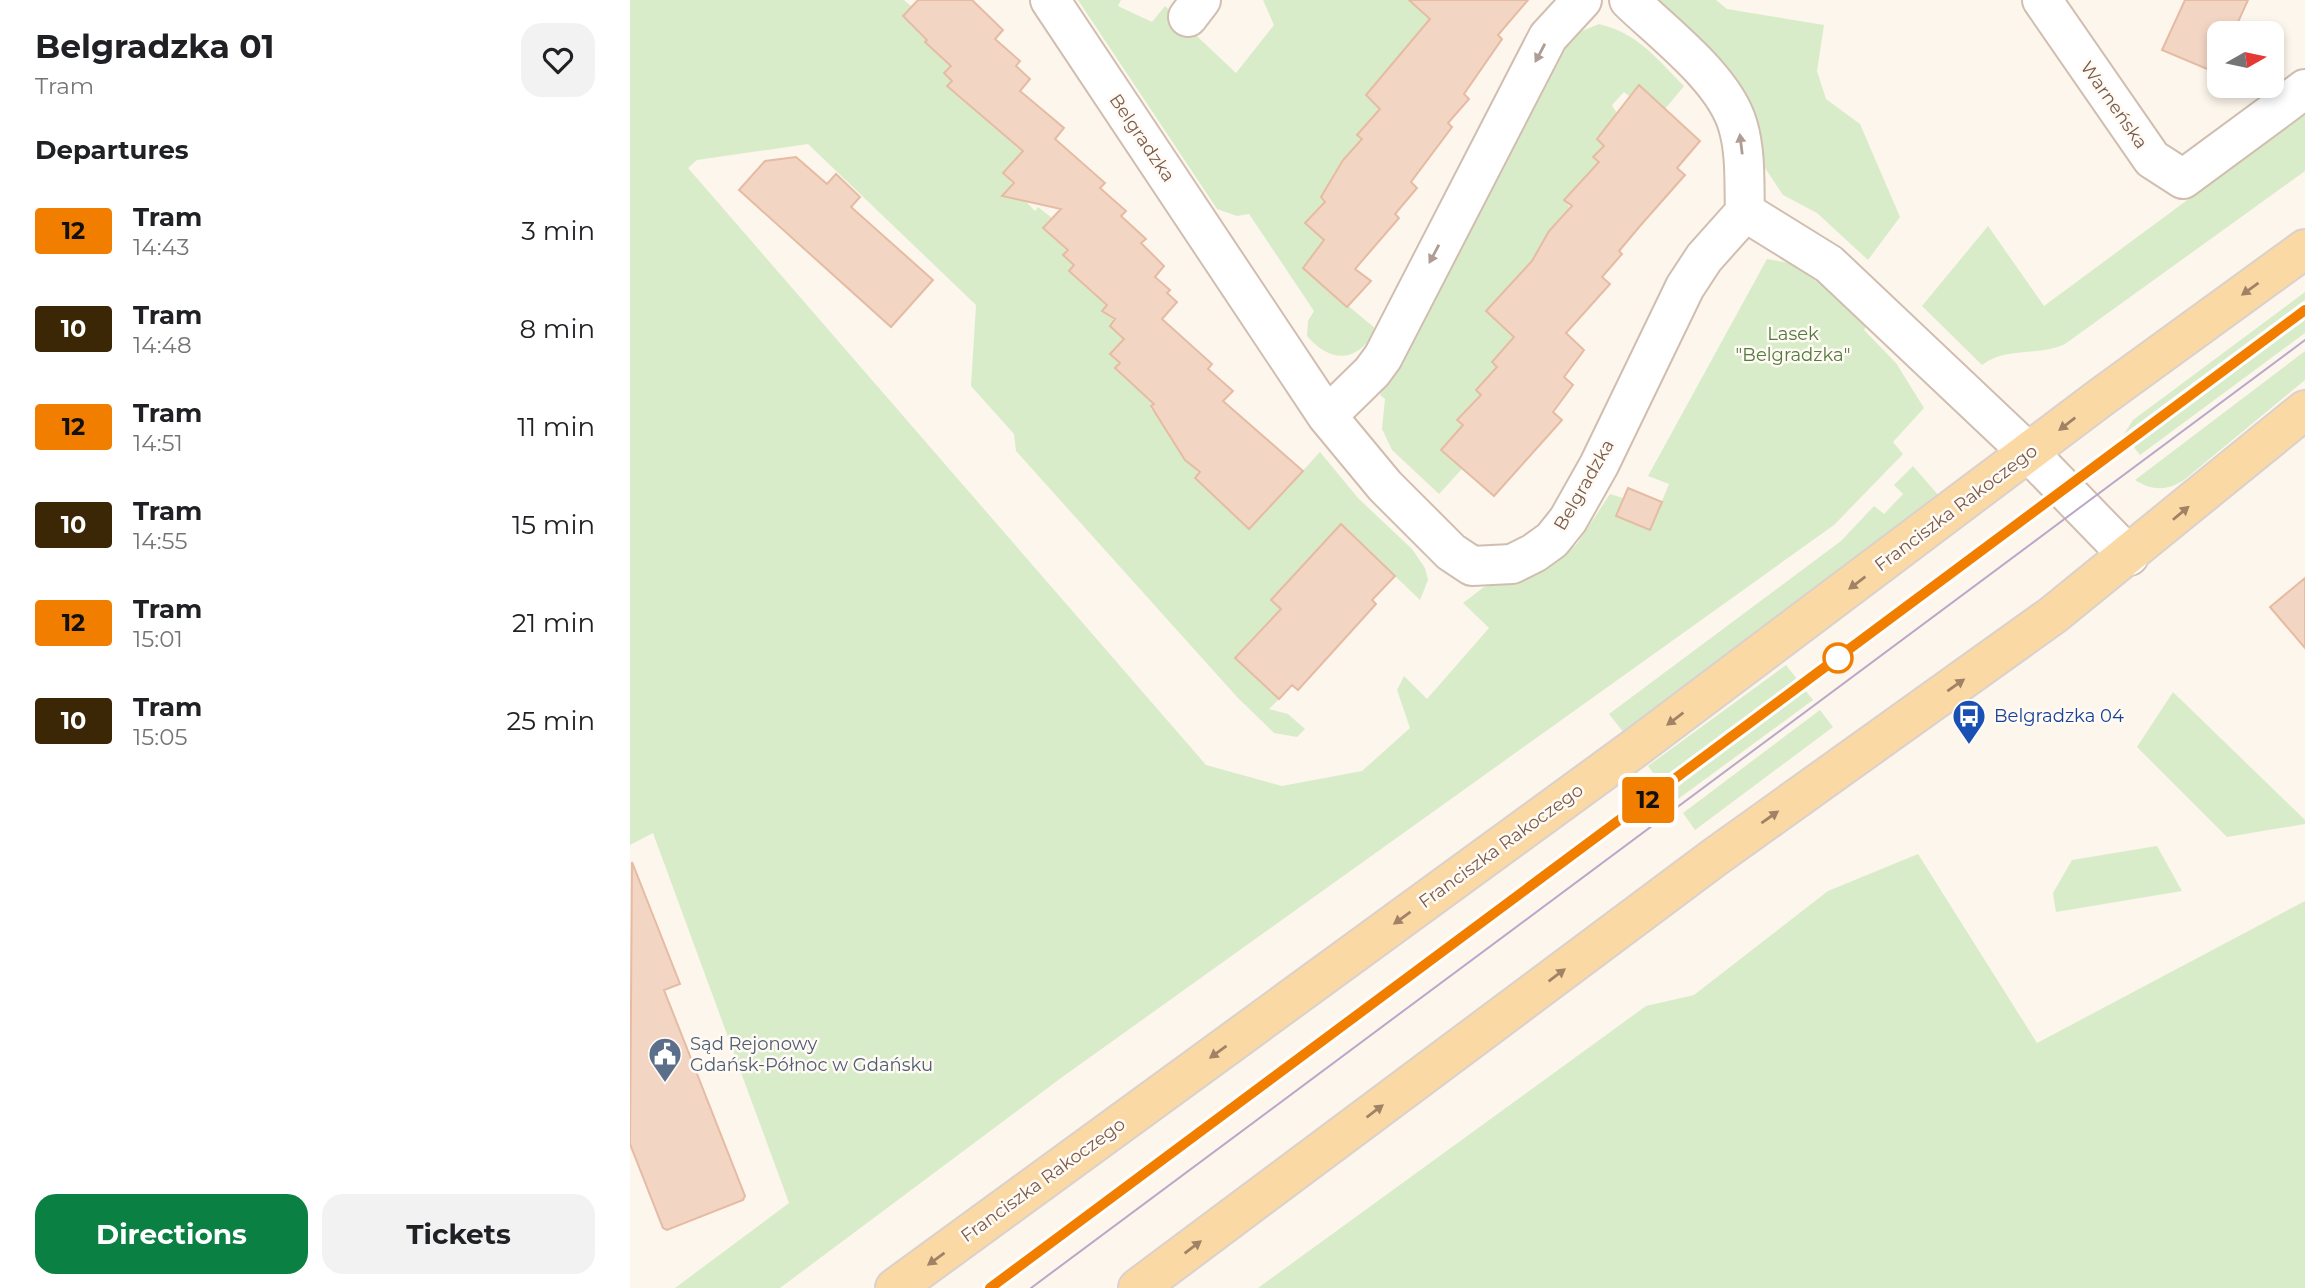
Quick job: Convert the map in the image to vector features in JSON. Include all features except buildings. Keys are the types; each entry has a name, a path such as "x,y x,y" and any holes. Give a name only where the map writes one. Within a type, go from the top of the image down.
{"main road":[{"name":"Franciszka Rakoczego","path":"895,1288 1635,748 2030,454 2100,398 2305,249"},
{"path":"1138,1288 1715,857 2020,640 2129,556 2305,410"}],"street":[{"name":"Belgradzka","path":"1050,0 1327,416 1385,486 1451,552 1472,566 1512,564 1552,540 1568,520 1599,465 1685,287 1704,258 1745,212"},
{"path":"1327,416 1372,372 1382,357 1548,37 1582,0"},
{"path":"1629,0 1707,76 1733,110 1742,145 1745,212 1829,264 2030,454 2129,556"},
{"name":"Warneńska","path":"2042,0 2152,159 2183,179 2305,89"}],"green space":[{"name":"Lasek \"Belgradzka\"","path":"630,0 904,0 912,7 903,17 951,66 944,73 952,81 948,86 990,123 1043,128 1003,173 1035,211 1038,207 1052,218 1043,228 1071,246 1063,255 1074,265 1069,271 1094,294 1111,301 1103,311 1114,320 1110,326 1124,339 1111,354 1120,363 1115,368 1142,392 1158,399 1150,408 1199,473 1196,478 1249,529 1320,452 1358,498 1412,549 1425,568 1428,580 1420,600 1341,524 1330,535 1323,552 1316,550 1321,555 1286,614 1235,658 1279,699 1269,709 1288,714 1305,729 1297,737 1274,733 1237,697 1016,451 1014,434 971,386 976,305 808,144 697,160 688,168 1206,765 1282,786 1362,771 1410,728 1397,690 1404,676 1427,699 1489,628 1463,603 1484,587 1537,575 1577,544 1610,494 1623,498 1616,516 1650,530 1669,484 1648,476 1767,259 1801,265 1866,326 1864,330 1896,363 1924,408 1893,442 1903,454 1834,525 1061,1078 780,1288 675,1288 789,1203 653,833 630,845"},
{"path":"1078,0 1121,0 1118,6 1152,22 1165,6 1236,73 1274,25 1263,0 1429,0 1421,10 1431,20 1366,95 1380,109 1363,140 1342,161 1322,194 1327,200 1318,210 1326,241 1303,268 1376,329 1361,348 1353,354 1335,355 1325,352 1307,336 1308,321 1314,311 1249,214 1237,216 1217,209"},
{"path":"1653,0 1716,0 1727,9 1824,25 1817,71 1826,99 1860,124 1900,217 1868,260 1817,213 1783,195 1763,165 1754,124"},
{"path":"1599,24 1636,40 1684,86 1665,109 1639,85 1629,96 1624,92 1612,105 1619,117 1597,139 1604,146 1594,157 1599,162 1565,200 1570,208 1561,218 1565,221 1548,233 1536,263 1533,260 1531,262 1535,267 1486,311 1514,337 1497,367 1476,390 1481,395 1458,420 1463,425 1441,449 1462,469 1439,494 1392,450 1382,429 1385,399 1380,395 1508,145 1557,58 1582,31"},
{"path":"2305,113 2305,171 2065,344 2044,350 2012,353 1982,365 1922,306 1988,226 2044,306"},
{"path":"2305,292 2305,300 2124,434 2133,420"},
{"path":"2305,318 2305,333 2140,455 2133,446"},
{"path":"2305,351 2305,380 2184,480 2160,488 2135,480"},
{"path":"1913,466 1939,496 1624,733 1609,714 1841,541 1874,506 1884,514 1903,494 1894,485"},
{"path":"1786,665 1797,679 1659,781 1648,766"},
{"path":"1805,690 1813,700 1674,802 1668,794"},
{"path":"2173,692 2305,820 2305,824 2227,837 2137,747"},
{"path":"1820,710 1833,727 1695,830 1683,813"},
{"path":"2157,846 2182,891 2056,912 2053,893 2072,860"},
{"path":"1918,854 2037,1043 2305,901 2305,1288 1258,1288 1646,1006 1694,995 1828,891"}],"tram line":[{"path":"990,1288 2305,310"},
{"name":"12","path":"990,1288 2305,310"},
{"path":"1031,1288 2305,340"}],"place":[{"name":"Belgradzka 04","path":"1969,746"},
{"name":"Sąd Rejonowy Gdańsk-Północ w Gdańsku","path":"665,1084"}]}
